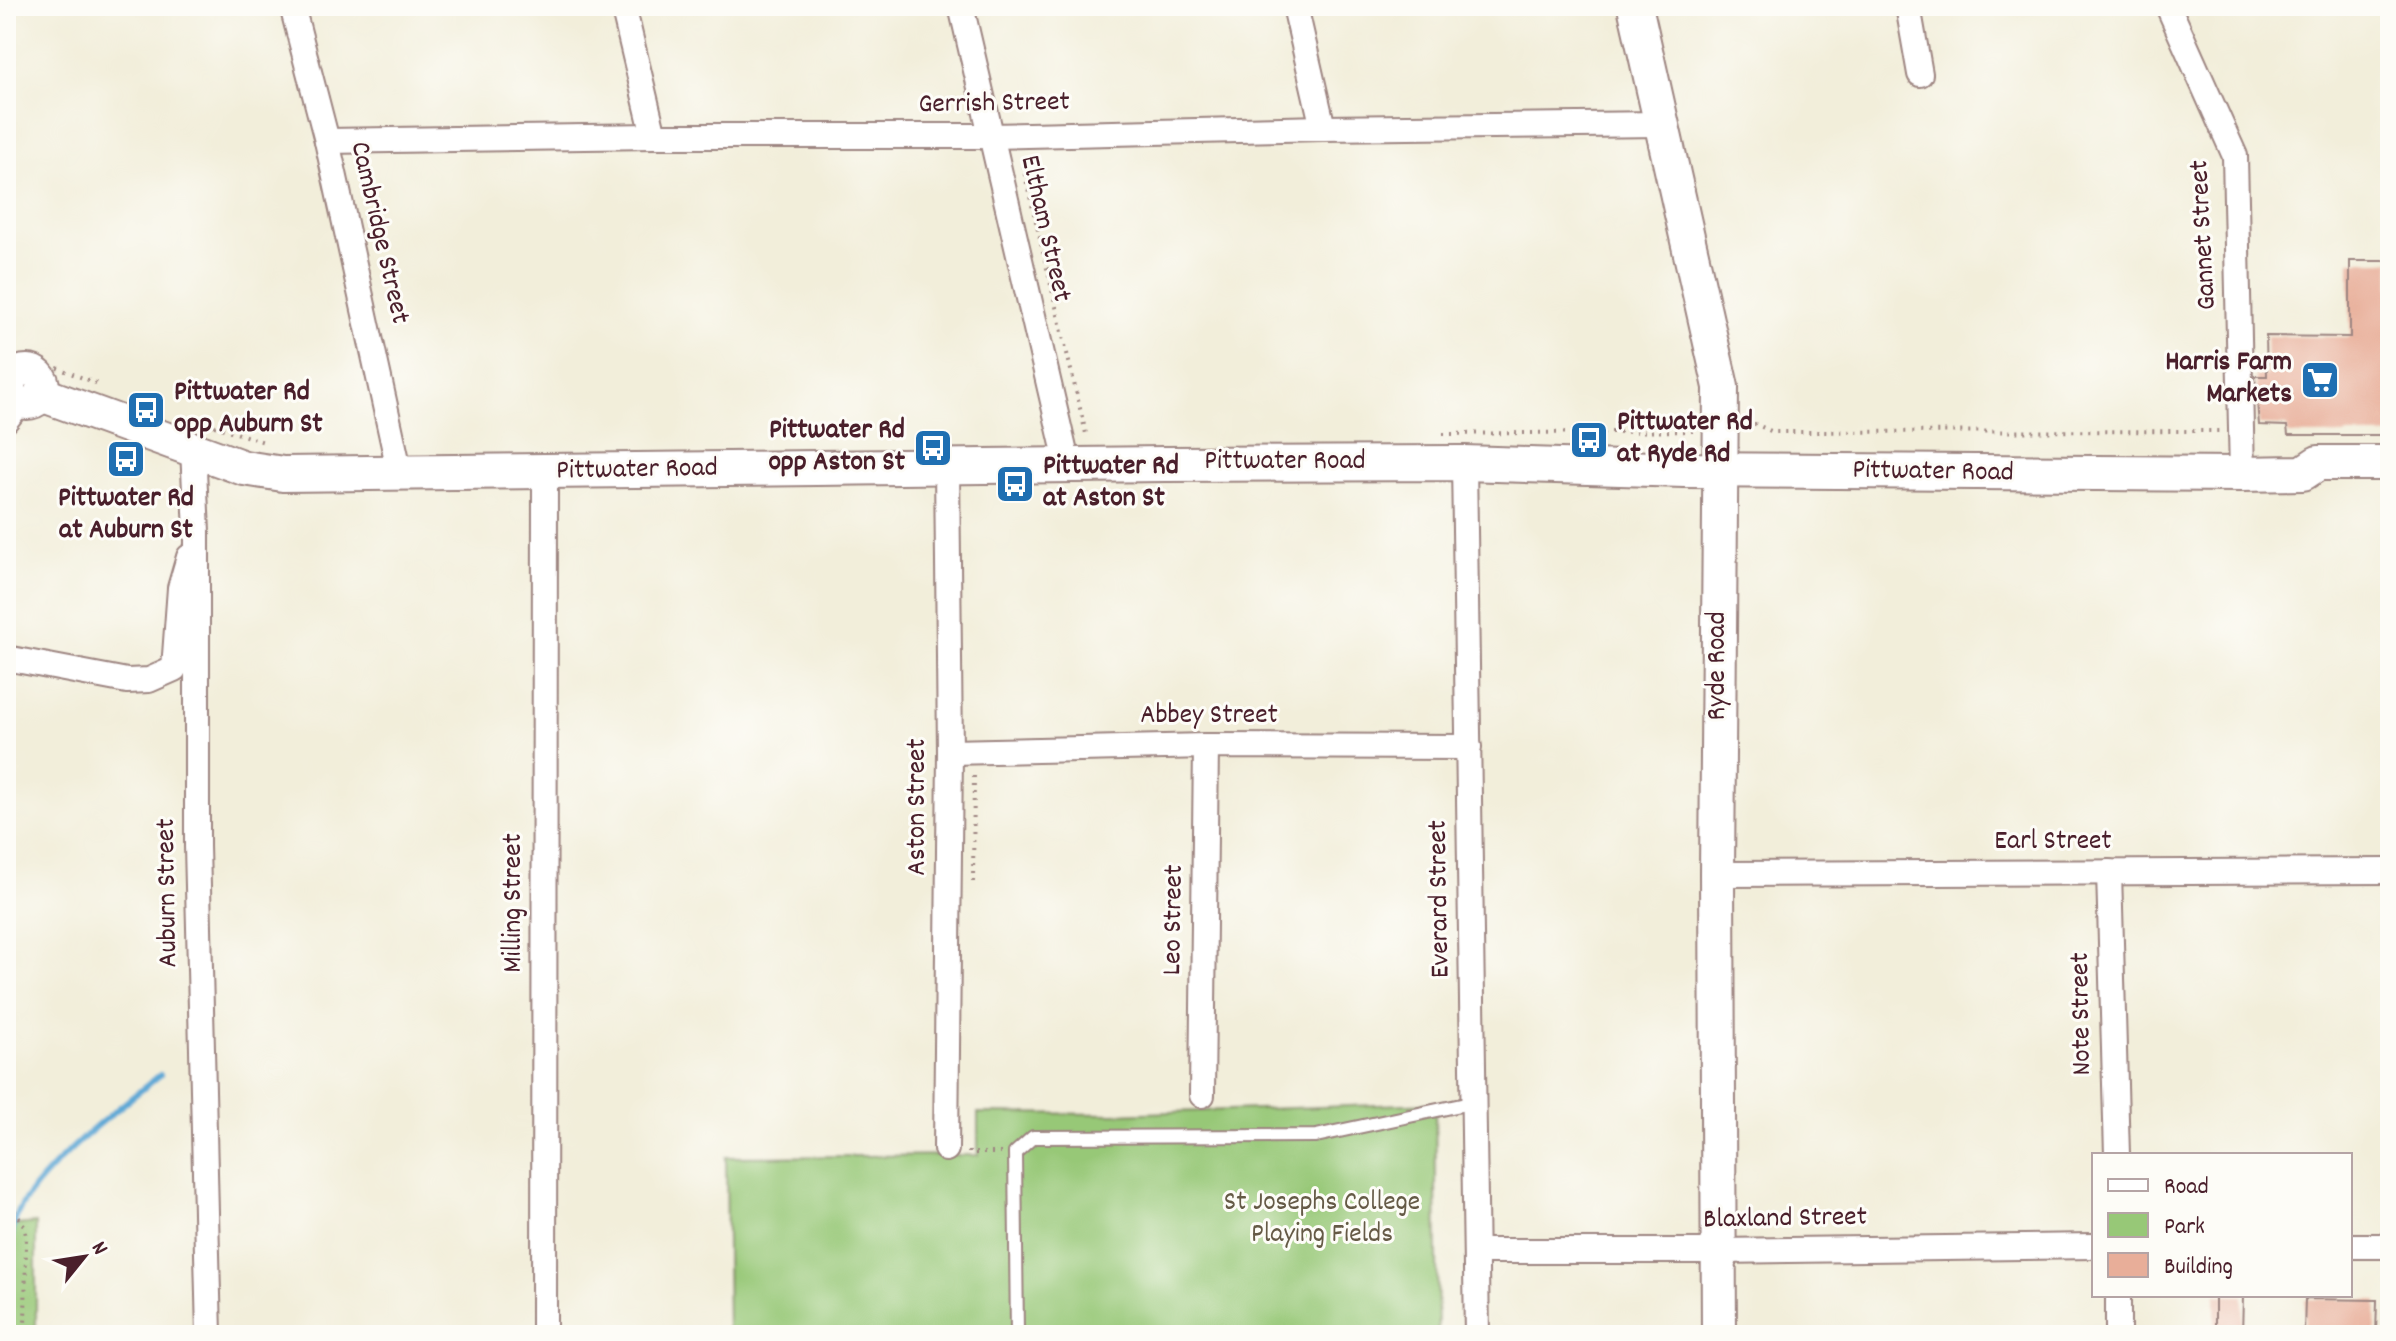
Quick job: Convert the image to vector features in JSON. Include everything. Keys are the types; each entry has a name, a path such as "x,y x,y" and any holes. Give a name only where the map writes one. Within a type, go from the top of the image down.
{"main road":[{"name":"Ryde Road","path":"1635,6 1721,387 1717,874 1719,1335"},
{"name":"Pittwater Road","path":"21,391 196,435 244,468 264,473 1464,463 1722,470 2242,474 2303,473 2318,463 2390,463"},
{"name":"Pittwater Road","path":"2303,473 2319,483 2390,482"}],"street":[{"name":"Cambridge Street","path":"292,6 327,141 400,474"},
{"path":"623,6 654,136"},
{"name":"Eltham Street","path":"961,6 1068,466"},
{"path":"1295,6 1323,128"},
{"path":"1908,6 1920,74"},
{"name":"Gannet Street","path":"2168,6 2235,156 2242,474"},
{"name":"Gerrish Street","path":"327,141 654,136 991,136 1662,124"},
{"name":"Auburn Street","path":"196,435 197,846 209,1335"},
{"name":"Everard Street","path":"1464,463 1477,1335"},
{"name":"Aston Street","path":"947,466 958,1151"},
{"name":"Milling Street","path":"544,1335 545,472"},
{"path":"6,658 127,681 149,680 174,669 180,588 197,532"},
{"name":"Abbey Street","path":"950,752 1206,746 1469,747"},
{"name":"Leo Street","path":"1202,1095 1206,746"},
{"name":"Earl Street","path":"1717,874 2390,871"},
{"name":"Note Street","path":"2109,872 2117,1153"},
{"name":"Blaxland Street","path":"1477,1251 2092,1246"},
{"path":"2352,1246 2390,1246"},
{"path":"2118,1297 2118,1335"}],"lane":[{"path":"1017,1335 1015,1153 1033,1137 1316,1136 1475,1102"}],"path":[{"name":"Eltham Street","path":"1024,158 1024,171 1087,438"},
{"path":"21,391 55,367 112,389"},
{"path":"1755,424 1773,432 2242,431"},
{"path":"196,435 273,445"},
{"path":"958,1151 1015,1153"},
{"path":"6,1197 24,1226 25,1335"}],"green space":[{"name":"St Josephs College Playing Fields","path":"1435,1103 1438,1335 728,1335 726,1157 978,1155 978,1113 1114,1114"},
{"path":"36,1223 36,1335 6,1335 6,1226"}],"building":[{"path":"2350,261 2390,261 2390,435 2288,435 2287,426 2259,425 2255,376 2267,376 2266,336 2350,337"},
{"path":"2215,1297 2243,1297 2242,1335 2215,1335"},
{"path":"2305,1299 2377,1300 2376,1335 2304,1333"}],"waterway":[{"path":"6,1283 15,1220 38,1183 78,1142 160,1075"}],"place":[{"name":"Harris Farm Markets","path":"2320,380"},
{"name":"Pittwater Rd opp Auburn St","path":"146,410"},
{"name":"Pittwater Rd at Ryde Rd","path":"1589,440"},
{"name":"Pittwater Rd opp Aston St","path":"933,448"},
{"name":"Pittwater Rd at Auburn St","path":"126,459"},
{"name":"Pittwater Rd at Aston St","path":"1015,484"}]}
